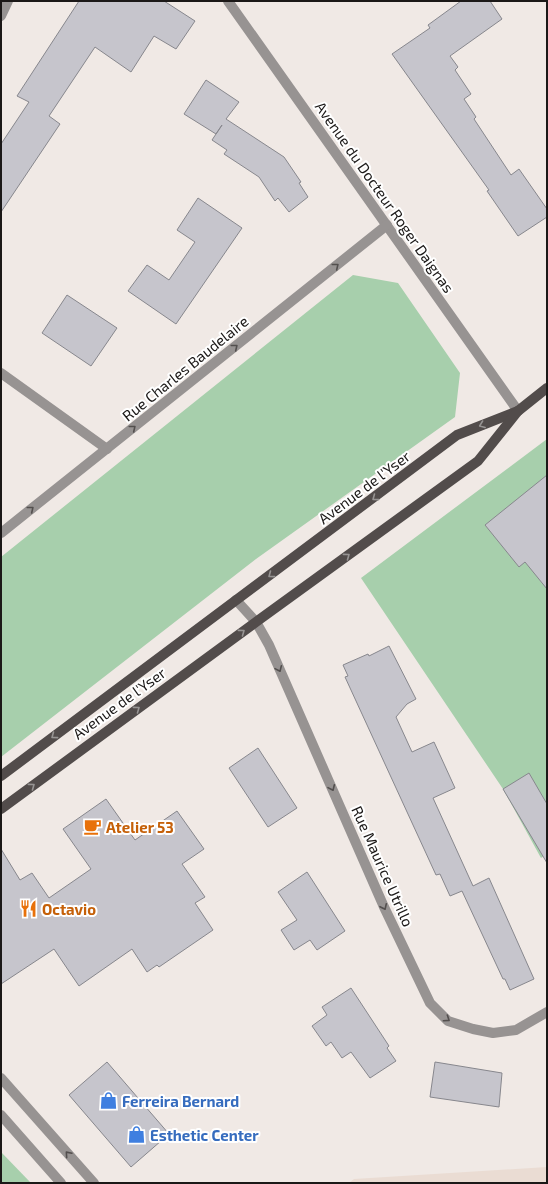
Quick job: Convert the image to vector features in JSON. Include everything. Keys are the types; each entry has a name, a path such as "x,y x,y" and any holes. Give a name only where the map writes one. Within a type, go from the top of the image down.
{"main road":[{"name":"Avenue de l'Yser","path":"1,809 478,461 518,411 547,388"},
{"name":"Avenue de l'Yser","path":"1,776 457,434 518,411"}],"street":[{"path":"1,16 8,1"},
{"name":"Avenue du Docteur Roger Daignas","path":"228,1 518,411"},
{"name":"Rue Charles Baudelaire","path":"1,533 387,225"},
{"path":"1,373 107,449"},
{"path":"236,600 256,622"},
{"name":"Rue Maurice Utrillo","path":"256,622 268,645 384,907 430,1003 448,1021 473,1029 493,1032 516,1030 547,1012"},
{"path":"1,1078 94,1183"},
{"path":"1,1115 61,1183"}],"shaded area":[{"path":"547,1167 547,1183 349,1183 354,1179"}],"green space":[{"path":"353,275 398,283 460,373 455,417 256,559 1,757 1,557"},
{"path":"547,439 547,854 541,858 503,789 361,578"},
{"path":"1,1152 31,1183 1,1183"}],"building":[{"path":"79,1 164,1 195,21 176,49 154,36 131,72 95,47 49,116 60,124 1,212 1,144 29,102 17,96"},
{"path":"461,1 490,1 502,19 450,56 458,67 455,70 471,94 464,99 476,117 474,119 511,175 519,169 547,209 547,217 518,236 487,191 489,190 392,54 430,28 428,25"},
{"path":"206,80 239,102 226,119 284,157 301,182 299,183 308,197 289,212 278,198 275,201 259,177 224,154 227,150 212,140 216,134 184,114"},
{"path":"198,198 242,228 176,324 128,291 147,265 169,280 195,242 177,230"},
{"path":"67,295 117,328 91,366 42,333"},
{"path":"547,475 547,589 525,562 519,567 485,525"},
{"path":"389,646 416,699 407,704 396,717 412,752 434,742 455,788 433,798 473,886 489,878 534,979 510,990 505,979 503,979 462,891 450,896 440,874 436,875 345,677 348,676 343,665 368,654 369,656"},
{"path":"258,748 297,808 268,827 229,768"},
{"path":"529,773 547,804 547,863 503,789"},
{"path":"106,799 135,840 177,811 204,849 182,864 205,897 195,903 213,930 159,967 157,965 147,972 132,949 79,986 54,949 1,984 1,849 20,880 32,873 49,898 91,869 63,829"},
{"path":"307,872 345,931 317,950 310,940 294,950 281,930 297,920 278,892"},
{"path":"351,988 389,1046 387,1048 396,1061 370,1078 351,1052 342,1058 331,1042 326,1046 312,1026 327,1015 322,1007"},
{"path":"107,1062 169,1134 131,1167 69,1095"},
{"path":"435,1062 502,1073 499,1107 430,1097"}],"place":[{"name":"Atelier 53","path":"93,827"},
{"name":"Octavio","path":"29,909"},
{"name":"Ferreira Bernard","path":"109,1101"},
{"name":"Esthetic Center","path":"137,1135"}]}
